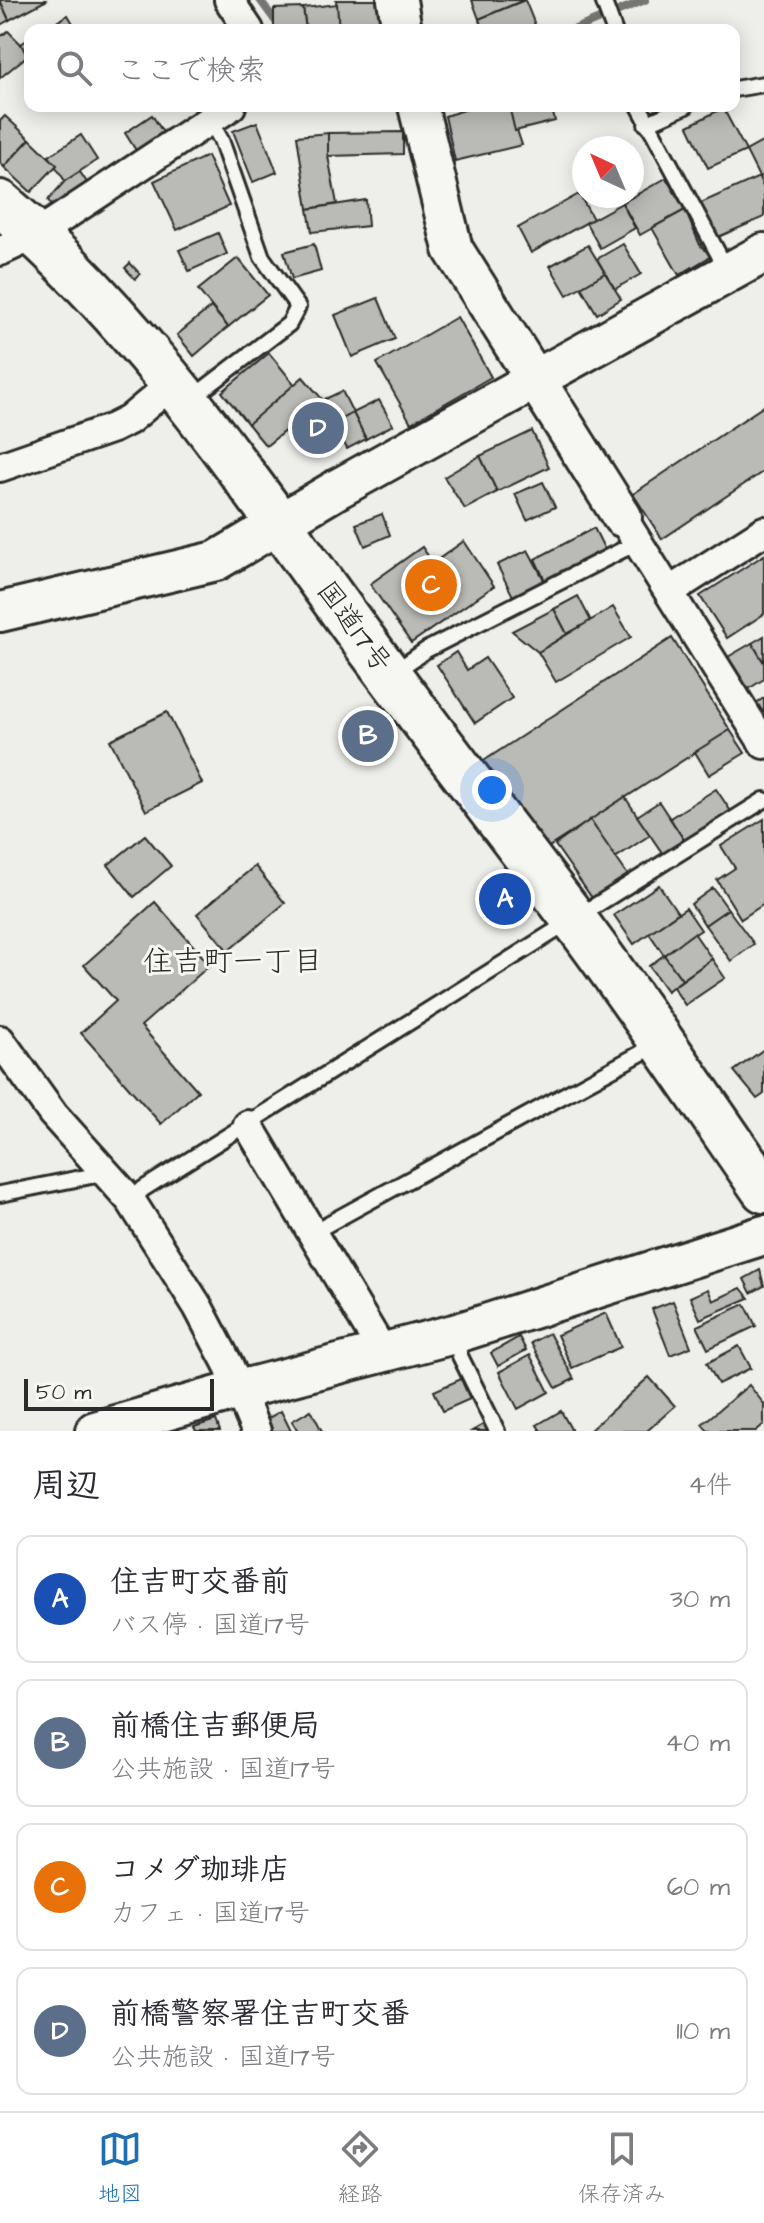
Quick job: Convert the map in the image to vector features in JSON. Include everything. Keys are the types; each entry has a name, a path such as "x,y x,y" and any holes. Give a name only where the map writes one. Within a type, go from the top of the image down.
{"highway":[{"name":"国道17号","path":"0,203 19,243 131,333 181,392 574,920 764,1190"}],"street":[{"path":"229,0 245,24"},
{"path":"397,0 401,24"},
{"path":"419,112 453,249 764,744"},
{"path":"19,243 221,113"},
{"path":"0,612 216,561 534,378 764,253"},
{"path":"0,467 113,428 181,392"},
{"path":"670,591 764,531"},
{"path":"0,1040 53,1114 131,1201 198,1307 256,1431"},
{"path":"248,1125 384,1354"},
{"path":"95,1431 454,1334 764,1235"}],"lane":[{"path":"603,0 612,24"},
{"path":"740,88 764,84"},
{"path":"641,112 728,272"},
{"path":"646,124 673,112"},
{"path":"181,392 289,324 298,307 262,257 221,140 221,113"},
{"path":"389,675 630,529"},
{"path":"131,1201 143,1189 764,800"},
{"path":"313,1232 662,1042"},
{"path":"0,1194 96,1175 105,1170"},
{"path":"454,1334 460,1356 497,1431"}],"building":[{"path":"0,0 47,0 9,20"},
{"path":"336,0 381,0 383,24 338,24"},
{"path":"472,0 524,0 479,19"},
{"path":"525,0 535,24 481,24 479,19"},
{"path":"0,1 9,20 0,25"},
{"path":"337,4 339,24 305,24 303,8"},
{"path":"303,8 305,24 274,24 274,9"},
{"path":"68,15 73,24 54,24"},
{"path":"8,31 21,44 24,58 0,78 0,37"},
{"path":"458,112 511,112 522,145 455,161 445,116"},
{"path":"510,112 553,112 555,121 515,131"},
{"path":"715,112 725,112 746,151 708,168 688,126"},
{"path":"152,115 171,145 144,163 125,133"},
{"path":"5,116 30,139 4,167 0,163 0,121"},
{"path":"257,122 277,172 253,182 233,131"},
{"path":"403,132 403,154 328,156 328,133"},
{"path":"328,133 328,156 337,204 308,209 297,136"},
{"path":"81,135 97,160 65,181 49,156"},
{"path":"30,139 57,165 31,192 4,167"},
{"path":"764,141 764,175 759,177 746,151"},
{"path":"207,156 229,206 177,230 154,181"},
{"path":"80,172 94,193 59,216 48,200 65,181"},
{"path":"759,177 764,189 764,217 700,245 685,210"},
{"path":"666,178 685,210 640,235 625,208 644,208 644,190"},
{"path":"572,198 572,208 587,208 593,219 531,253 518,228"},
{"path":"366,200 368,226 312,232 308,209"},
{"path":"613,208 625,208 635,228 600,248 586,223"},
{"path":"685,210 700,245 711,256 679,275 652,228"},
{"path":"218,233 227,254 189,271 179,250"},
{"path":"314,244 321,271 292,279 284,252"},
{"path":"623,244 641,274 615,289 597,259"},
{"path":"588,245 605,273 567,295 550,266"},
{"path":"238,258 268,295 228,327 198,290"},
{"path":"130,263 140,274 135,279 125,268"},
{"path":"605,273 621,299 597,314 581,287"},
{"path":"378,298 395,339 352,357 335,315"},
{"path":"211,307 228,327 194,356 177,335"},
{"path":"457,317 491,377 411,423 377,363"},
{"path":"269,353 296,386 248,424 222,392"},
{"path":"303,377 323,400 266,446 248,424"},
{"path":"342,391 353,413 334,423 323,400"},
{"path":"379,400 393,425 366,439 353,413"},
{"path":"764,406 764,471 662,539 633,494"},
{"path":"353,413 366,439 347,449 334,423"},
{"path":"532,431 549,467 497,492 480,456"},
{"path":"480,456 497,492 465,509 444,477"},
{"path":"543,482 555,507 527,520 515,494"},
{"path":"382,514 390,535 365,546 356,524"},
{"path":"594,528 609,558 548,587 535,559"},
{"path":"464,541 494,586 411,643 370,584 422,547 433,563"},
{"path":"528,550 548,587 517,604 497,565"},
{"path":"764,555 764,614 727,638 700,596"},
{"path":"578,596 591,621 567,634 554,609"},
{"path":"613,607 631,637 556,682 538,652"},
{"path":"554,609 567,634 538,652 512,631"},
{"path":"764,636 764,663 752,643"},
{"path":"672,638 730,730 541,852 482,762"},
{"path":"752,643 764,663 764,679 736,697 714,665"},
{"path":"456,652 467,670 485,658 512,698 475,723 437,665"},
{"path":"764,698 764,736 743,711"},
{"path":"167,712 202,783 146,811 110,740"},
{"path":"730,730 745,753 709,775 695,752"},
{"path":"716,789 732,813 686,843 670,818"},
{"path":"625,797 650,835 615,858 590,820"},
{"path":"659,802 686,843 665,857 637,816"},
{"path":"764,819 764,904 741,919 717,880 735,868 721,846"},
{"path":"590,820 632,881 597,905 555,845"},
{"path":"145,835 171,866 134,897 108,865"},
{"path":"255,866 285,903 228,951 197,914"},
{"path":"659,885 678,913 634,944 614,915"},
{"path":"713,888 728,909 705,925 691,904"},
{"path":"502,891 511,903 506,907 497,895"},
{"path":"155,902 210,965 141,1026 198,1091 161,1124 81,1033 116,1001 84,965"},
{"path":"686,908 701,930 664,955 649,933"},
{"path":"728,909 754,944 731,961 705,925"},
{"path":"694,933 712,959 682,980 664,955"},
{"path":"664,955 682,980 667,991 649,966"},
{"path":"712,959 725,978 685,1005 673,987"},
{"path":"764,1049 764,1094 757,1099 734,1071"},
{"path":"760,1270 764,1286 751,1293 744,1279"},
{"path":"741,1288 749,1298 700,1319 690,1297 708,1289 713,1301"},
{"path":"673,1301 691,1347 670,1355 652,1309"},
{"path":"745,1304 756,1326 708,1349 697,1326"},
{"path":"606,1313 621,1347 572,1368 557,1335"},
{"path":"549,1333 574,1379 556,1388 531,1343"},
{"path":"519,1337 526,1350 498,1366 491,1353"},
{"path":"739,1346 751,1368 718,1384 707,1363"},
{"path":"530,1355 549,1392 518,1409 499,1372"},
{"path":"649,1377 675,1406 647,1431 589,1431"},
{"path":"461,1379 470,1399 443,1411 434,1391"},
{"path":"749,1385 764,1404 764,1424 756,1431 708,1431 702,1424"},
{"path":"311,1410 322,1431 298,1431 292,1421"},
{"path":"281,1411 291,1431 273,1431 267,1419"},
{"path":"561,1411 572,1431 541,1431 537,1425"},
{"path":"216,1420 220,1431 196,1431 194,1427"},
{"path":"488,1422 493,1431 472,1431"}],"waterway":[{"path":"260,0 278,24"},
{"path":"587,24 645,0"}],"place":[{"name":"前橋警察署住吉町交番","path":"318,428"},
{"name":"コメダ珈琲店","path":"431,585"},
{"name":"前橋住吉郵便局","path":"368,736"},
{"name":"住吉町交番前","path":"505,899"}],"district":[{"name":"住吉町一丁目","path":"233,962"}]}
